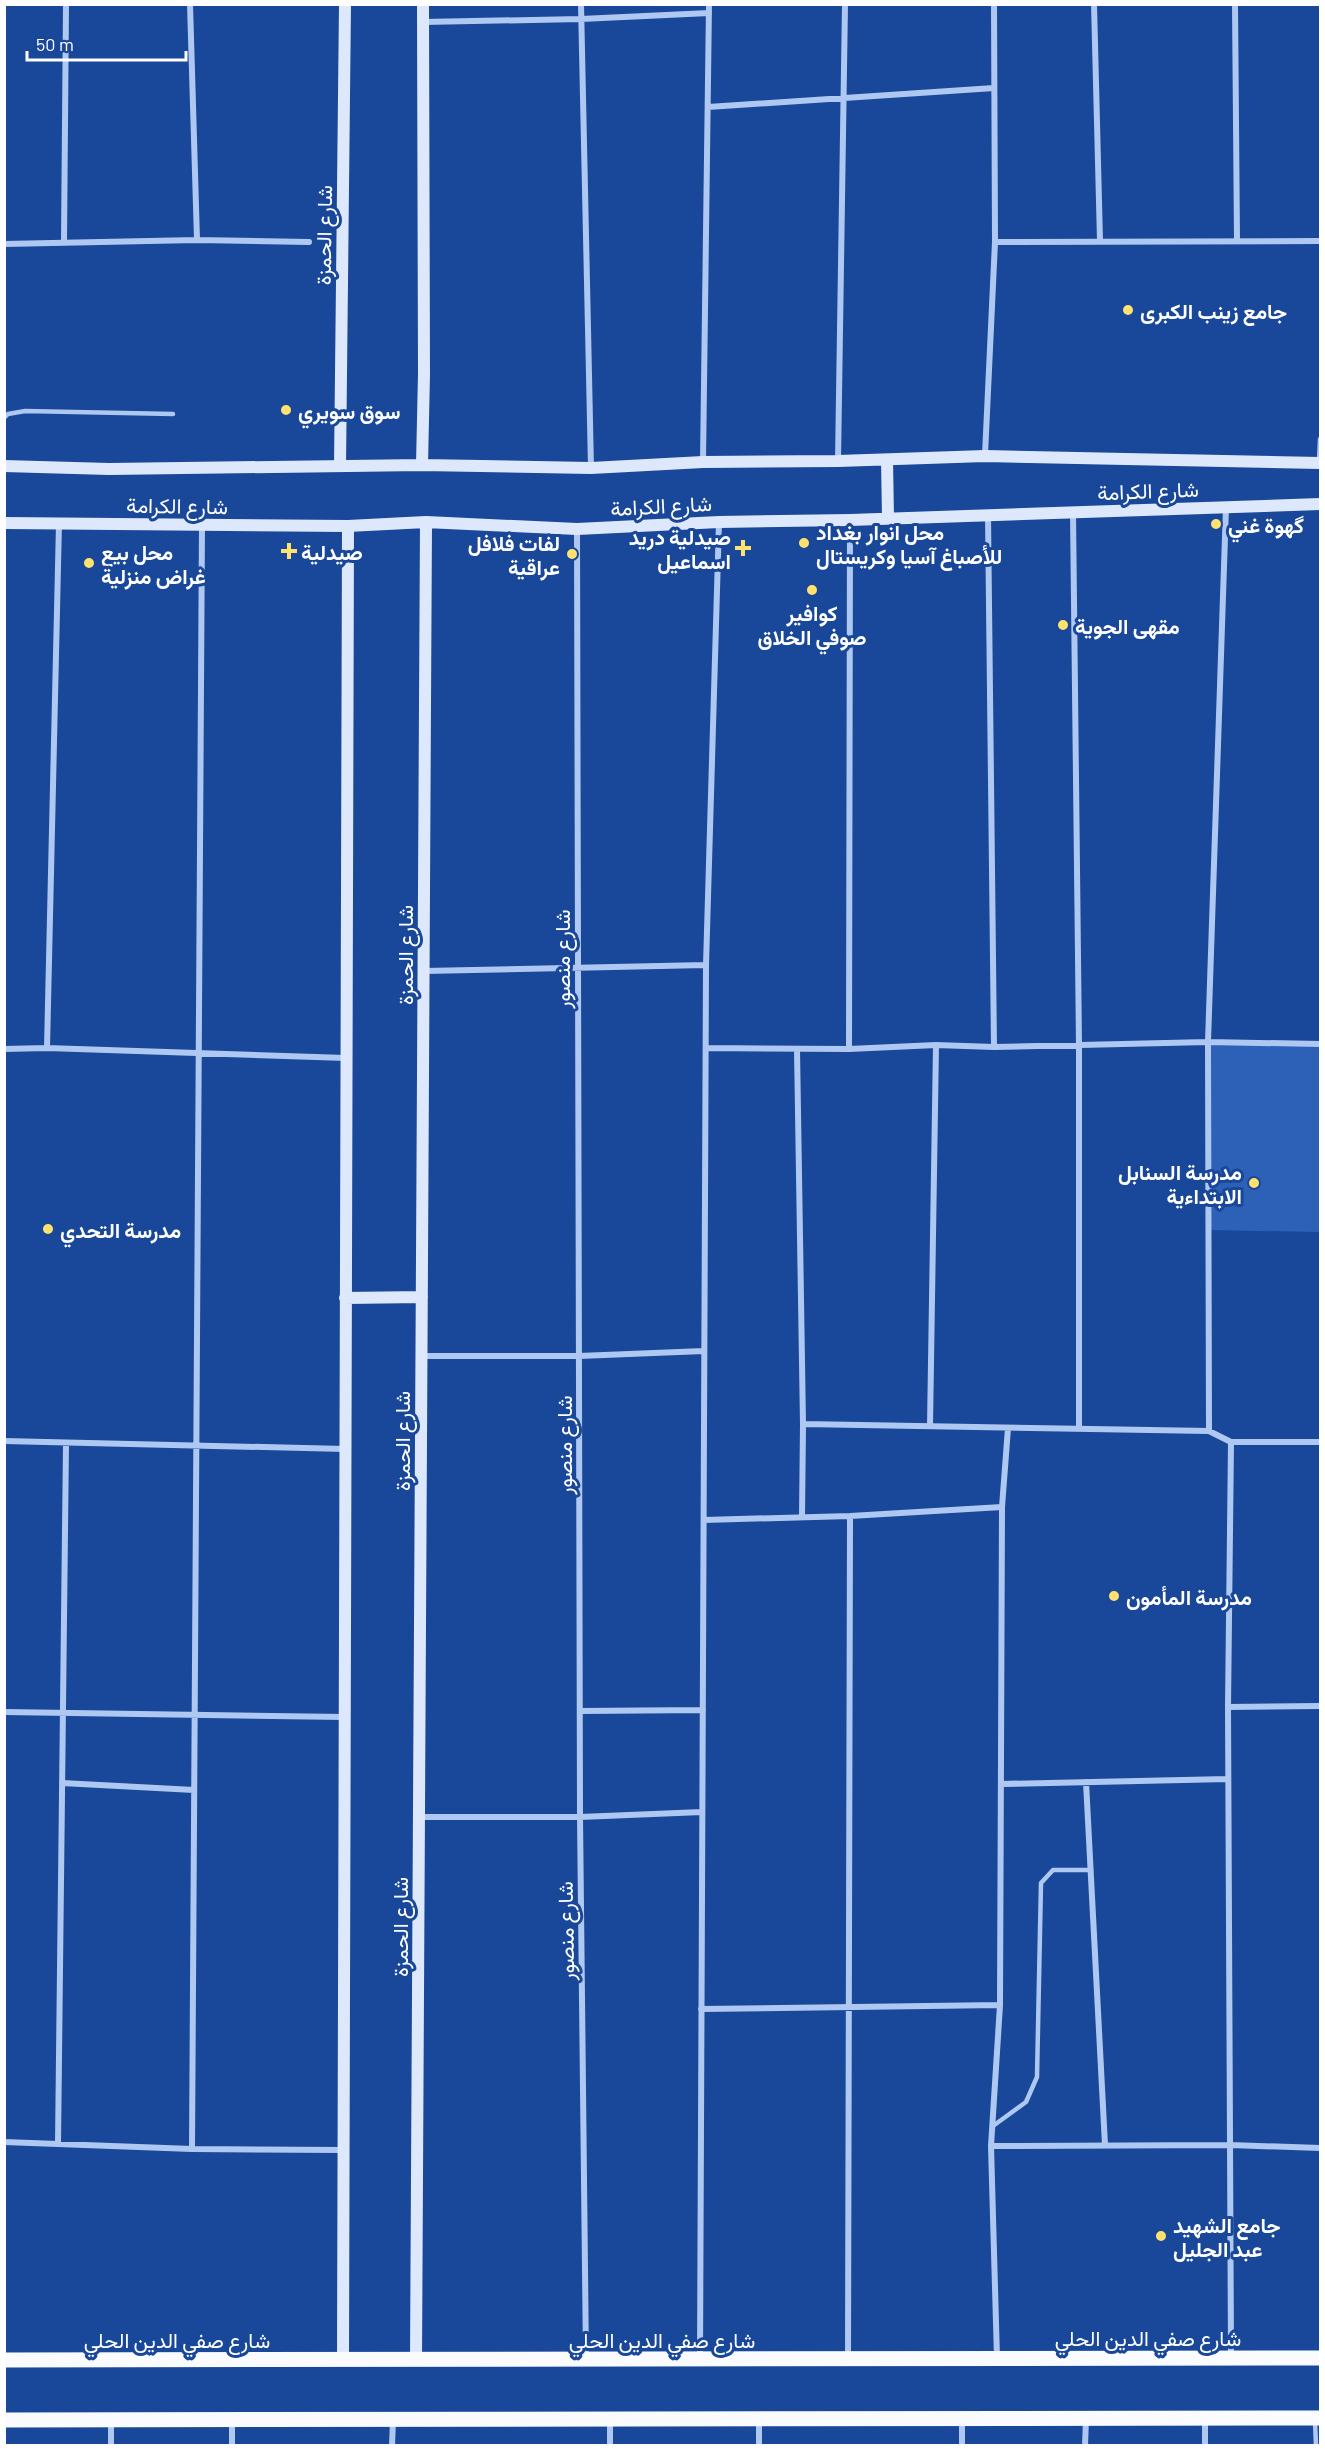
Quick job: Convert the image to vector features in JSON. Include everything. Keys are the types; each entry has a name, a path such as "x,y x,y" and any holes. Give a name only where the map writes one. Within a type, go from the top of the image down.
{"main road":[{"name":"شارع صفي الدين الحلي","path":"4,2360 1320,2358"},
{"path":"4,2420 1318,2418"}],"street":[{"path":"64,242 66,4"},
{"path":"190,4 197,240"},
{"name":"شارع الحمزة","path":"340,466 345,4"},
{"path":"422,465 424,374 423,4"},
{"path":"581,4 591,468"},
{"path":"703,462 709,4"},
{"path":"838,461 845,4"},
{"path":"985,456 995,242 994,4"},
{"path":"1094,4 1100,242"},
{"path":"1234,4 1236,241"},
{"path":"423,22 581,19 709,13"},
{"path":"708,107 994,88"},
{"path":"4,244 197,240 309,242"},
{"path":"995,242 1320,241"},
{"name":"شارع الكرامة","path":"4,466 109,469 422,465 591,468 703,462 887,460 985,456 1320,463"},
{"path":"887,460 888,518"},
{"name":"شارع الكرامة","path":"4,523 348,526 426,522 577,529 719,522 850,520 1320,504"},
{"path":"1209,1431 1208,1042 1226,507"},
{"path":"1073,512 1080,1429"},
{"path":"988,515 994,1047"},
{"path":"849,1048 850,520"},
{"name":"شارع الحمزة","path":"416,2360 426,522"},
{"path":"700,2360 706,965 719,522"},
{"path":"47,1048 59,523"},
{"path":"192,2149 202,524"},
{"path":"343,2360 348,526"},
{"name":"شارع منصور","path":"577,529 580,1817 586,2360"},
{"path":"424,971 706,965"},
{"path":"706,1048 1078,1046 1208,1042 1320,1044"},
{"path":"930,1426 936,1045"},
{"path":"4,1049 47,1048 346,1058"},
{"path":"797,1049 803,1424 802,1516"},
{"path":"345,1298 422,1297"},
{"path":"421,1356 579,1356 704,1352"},
{"path":"803,1424 1209,1431 1231,1442 1320,1442"},
{"path":"997,2359 991,2146 1000,2005 1002,1507 1008,1428"},
{"path":"4,1441 345,1449"},
{"path":"1231,1442 1228,1707 1231,2358"},
{"path":"58,2144 66,1443"},
{"path":"704,1520 850,1516 1002,1507"},
{"path":"848,2360 850,1516"},
{"path":"1228,1707 1320,1706"},
{"path":"580,1711 703,1710"},
{"path":"4,1712 344,1717"},
{"path":"1001,1784 1228,1779"},
{"path":"1086,1782 1105,2145"},
{"path":"62,1783 194,1790"},
{"path":"419,1817 580,1817 702,1812"},
{"path":"701,2009 1000,2005"},
{"path":"4,2142 192,2149 343,2150"},
{"path":"991,2146 1230,2145 1320,2148"},
{"path":"610,2419 610,2445"},
{"path":"759,2419 759,2445"},
{"path":"962,2419 962,2445"},
{"path":"1085,2445 1086,2419"},
{"path":"1205,2419 1205,2445"},
{"path":"111,2420 111,2445"},
{"path":"232,2420 232,2445"},
{"path":"392,2445 393,2420"}],"lane":[{"path":"4,418 8,414 25,411 173,414"},
{"path":"1320,439 1320,463"},
{"path":"993,2127 1026,2102 1037,2077 1041,1883 1053,1870 1090,1870"},
{"path":"1316,2445 1318,2418"}],"shaded area":[{"path":"1208,1042 1320,1044 1320,1232 1209,1230"}],"place":[{"name":"جامع زينب الكبرى","path":"1128,310"},
{"name":"سوق سويري","path":"286,410"},
{"name":"گهوة غني","path":"1216,524"},
{"name":"محل انوار بغداد للأصباغ آسيا وكريستال","path":"804,543"},
{"name":"صيدلية دريد اسماعيل","path":"743,548"},
{"name":"صيدلية","path":"289,551"},
{"name":"لفات فلافل عراقية","path":"572,554"},
{"name":"محل بيع غراض منزلية","path":"89,563"},
{"name":"كوافير صوفي الخلاق","path":"812,590"},
{"name":"مقهى الجوية","path":"1063,625"},
{"name":"مدرسة السنابل الابتداءية","path":"1254,1183"},
{"name":"مدرسة التحدي","path":"48,1229"},
{"name":"مدرسة المأمون","path":"1114,1596"},
{"name":"جامع الشهيد عبد الجليل","path":"1161,2236"}]}
